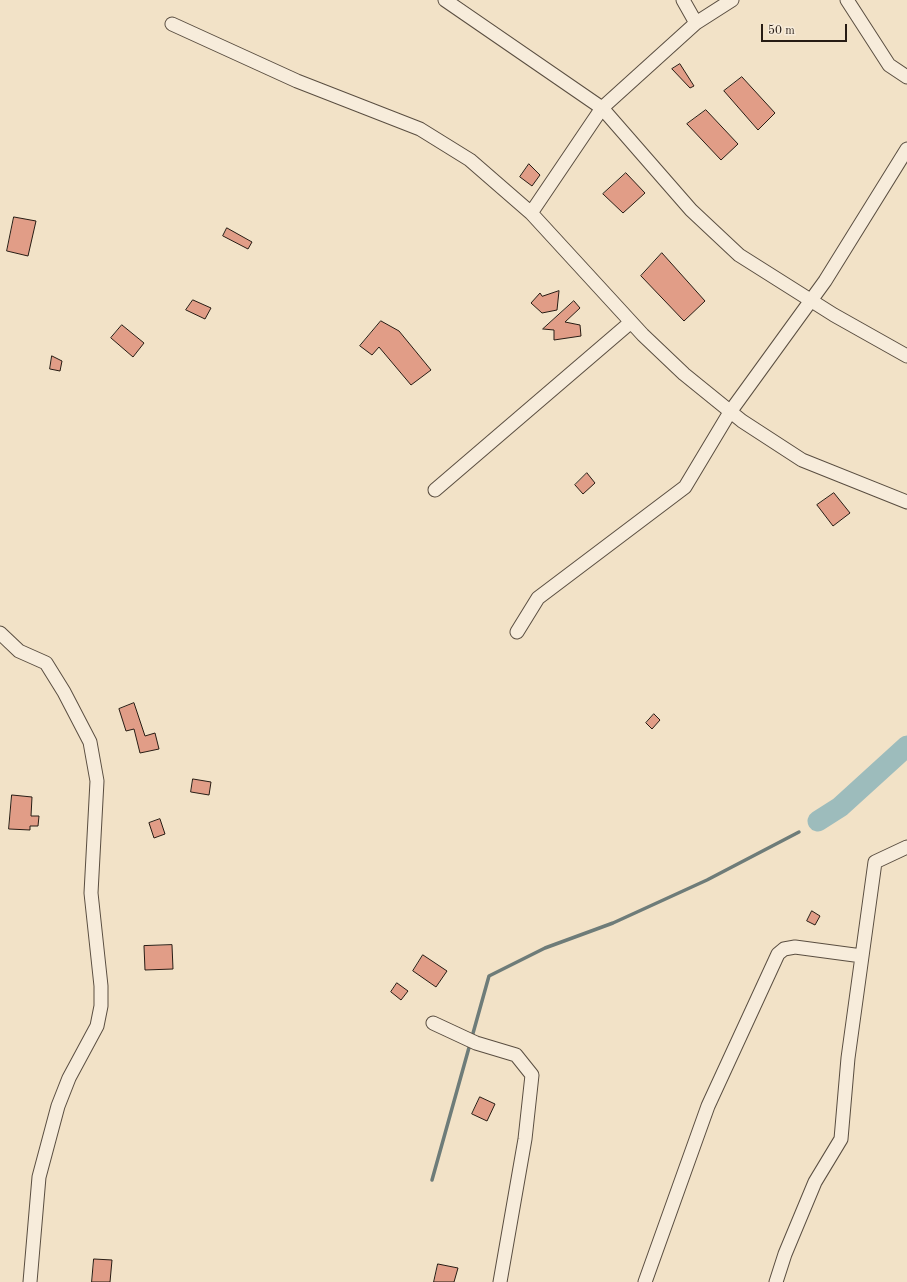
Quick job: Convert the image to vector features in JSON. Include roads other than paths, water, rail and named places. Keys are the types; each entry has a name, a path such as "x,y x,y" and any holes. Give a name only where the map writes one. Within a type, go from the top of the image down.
{"street":[{"path":"445,0 602,108 691,210 739,255 811,300 907,356"},
{"path":"683,0 696,23"},
{"path":"531,213 602,108 696,23 732,0"},
{"path":"847,0 889,65 907,77"},
{"path":"172,24 297,81 420,129 470,160 531,213 631,322 684,374 730,412 802,460 907,502"},
{"path":"517,632 538,598 685,487 730,412 825,281 907,149"},
{"path":"435,490 631,322"},
{"path":"0,633 19,651 46,663 64,692 90,742 97,781 91,893 101,986 101,1006 97,1026 69,1078 58,1106 39,1177 30,1282"},
{"path":"776,1282 785,1254 815,1182 841,1139 848,1058 875,862 907,847"},
{"path":"645,1282 708,1106 778,954 784,949 795,947 862,956"},
{"path":"433,1023 471,1041 516,1055 532,1075 525,1139 500,1282"}],"waterway":[{"path":"818,821 840,807 907,746"},
{"path":"432,1180 489,976 545,948 613,923 707,880 799,832"}]}
